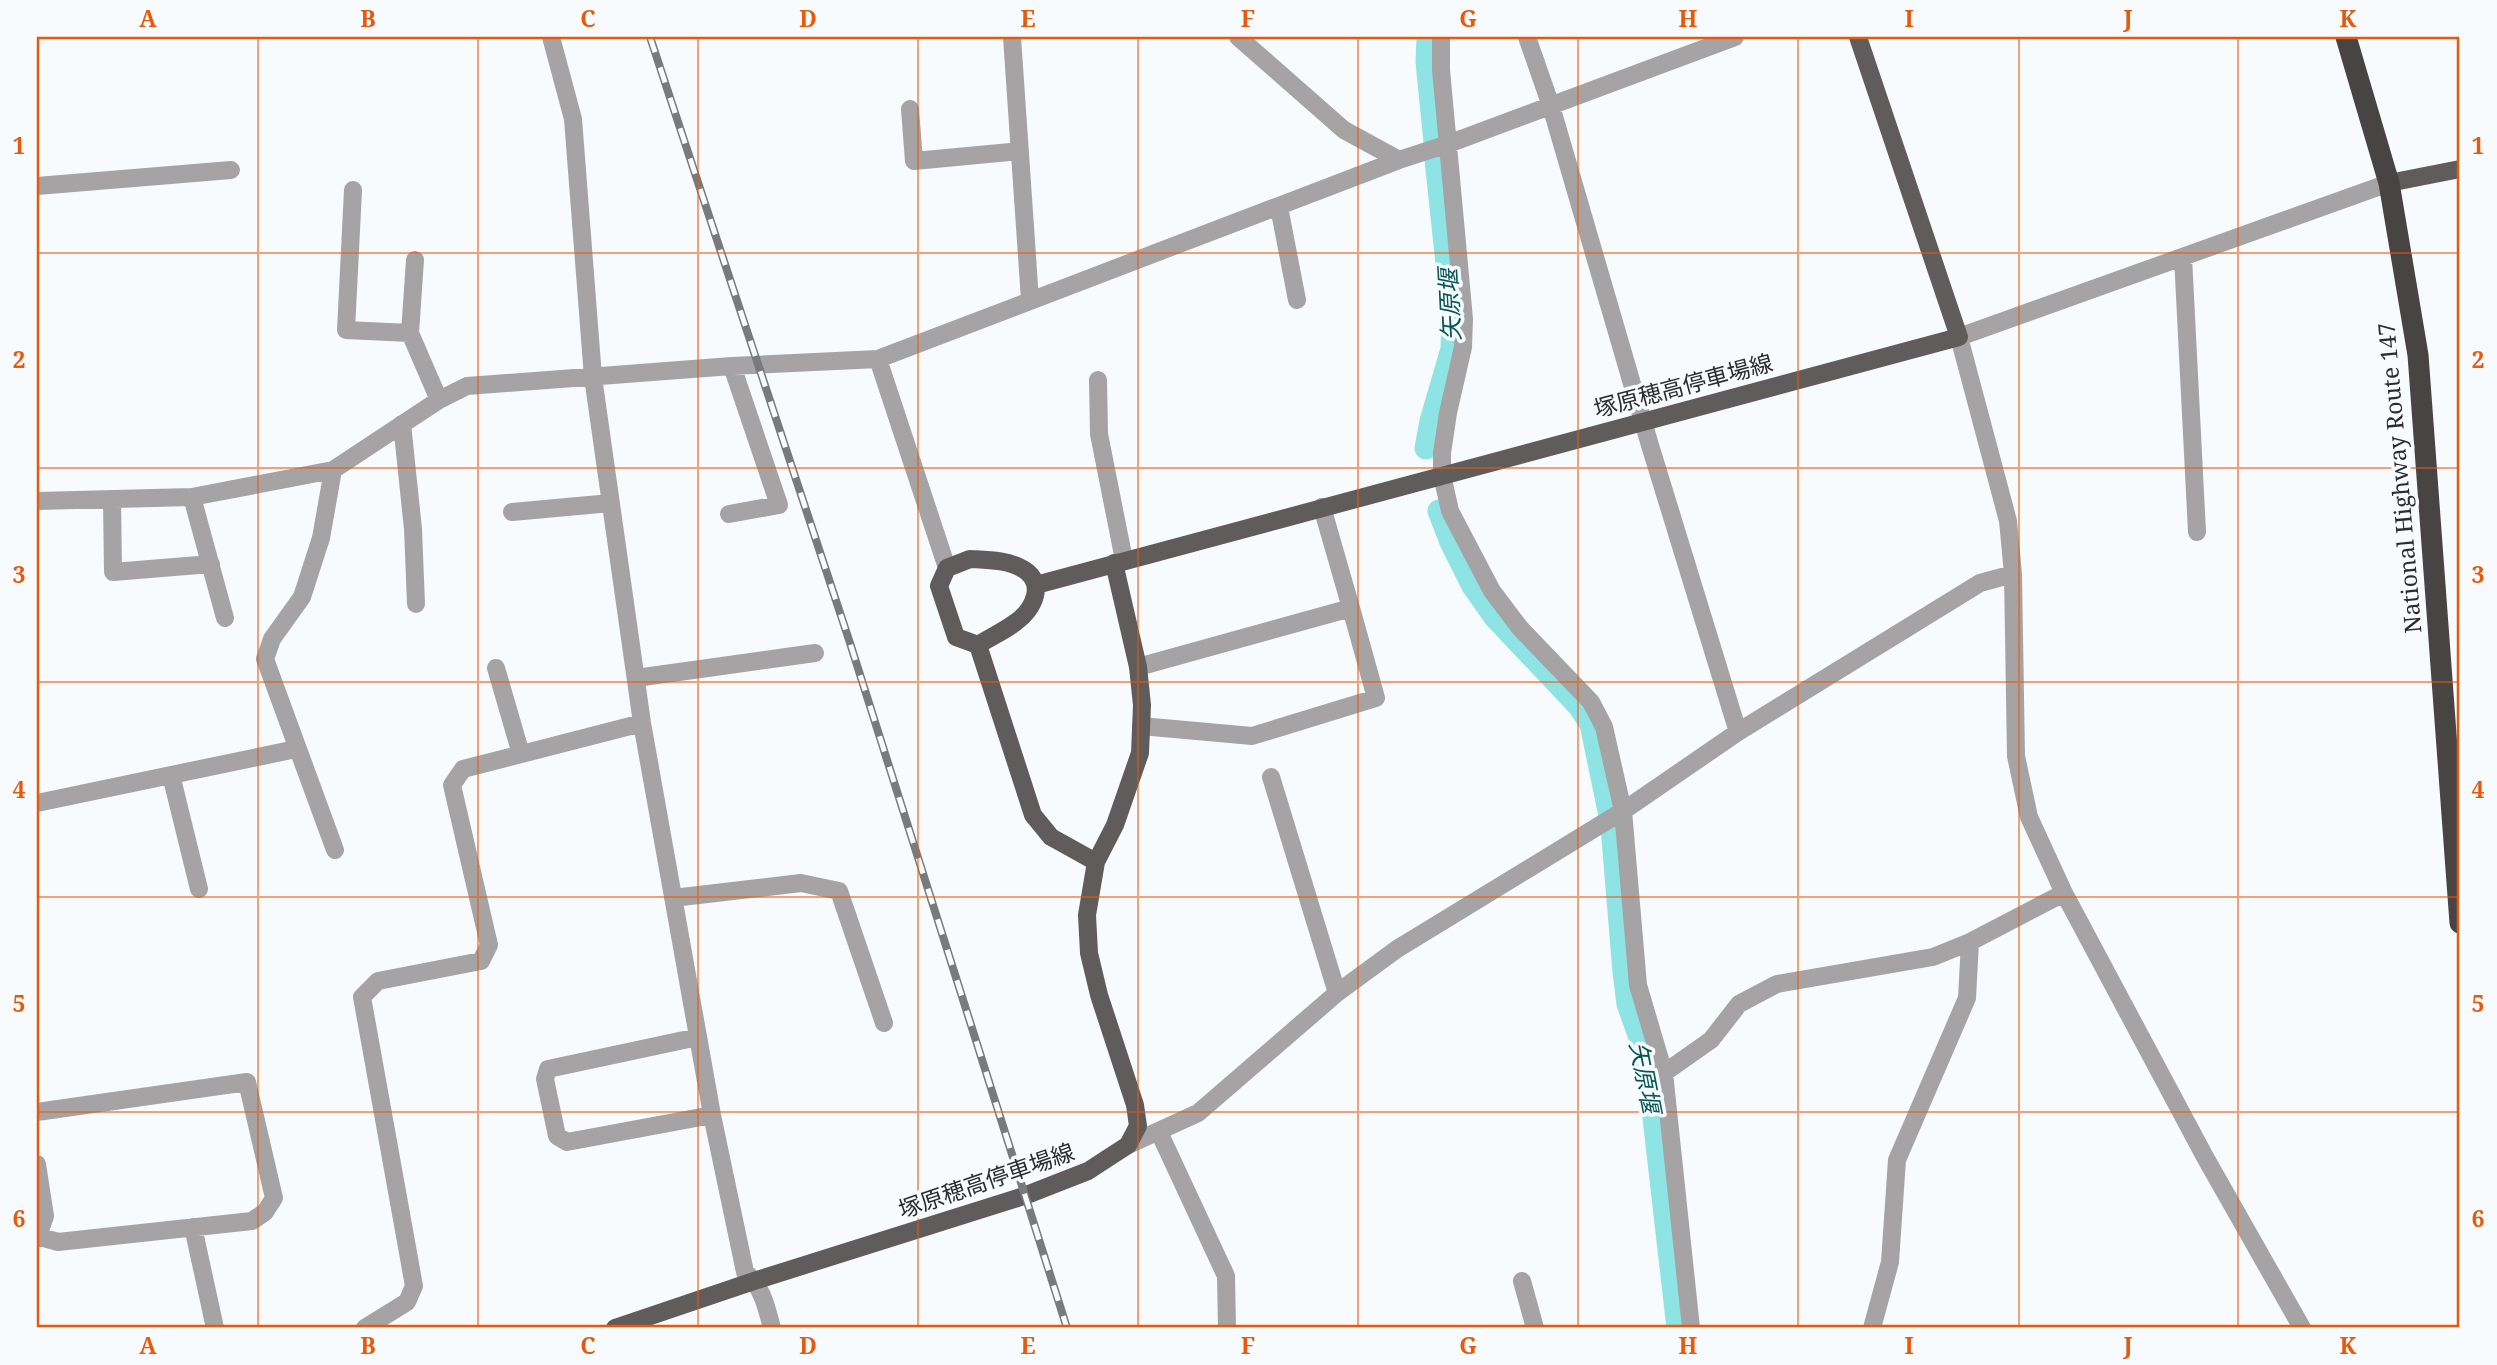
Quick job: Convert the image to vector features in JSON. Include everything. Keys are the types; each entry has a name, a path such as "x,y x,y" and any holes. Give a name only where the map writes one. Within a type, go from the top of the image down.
{"highway":[{"name":"National Highway Route 147","path":"2346,37 2389,183 2418,355 2460,923"}],"main road":[{"path":"1858,37 1959,337"},
{"path":"2389,183 2460,169"},
{"name":"塚原穂高停車場線","path":"1036,585 1959,337"},
{"path":"970,559 999,561 1025,569 1036,585 1036,599 1018,621 978,645 956,637 939,586 947,568 970,559"},
{"path":"1119,562 1138,667 1140,753 1115,825 1096,862 1087,915 1089,953 1099,995 1135,1105 1138,1126 1128,1145"},
{"path":"978,645 1033,815 1051,837 1096,862"},
{"name":"塚原穂高停車場線","path":"615,1328 1024,1196 1088,1171 1128,1145"}],"street":[{"path":"551,37 573,119 593,377 642,723 712,1115 745,1272 764,1297 772,1328"},
{"path":"1012,37 1030,300"},
{"path":"1238,37 1344,130 1399,160"},
{"path":"1441,37 1441,70 1463,333 1463,347 1441,453 1441,475 1450,511 1492,591 1520,628 1591,702 1604,727 1623,811 1637,985 1664,1073 1692,1328"},
{"path":"1527,37 1551,106 1738,732"},
{"path":"37,501 192,498 333,470 439,400 467,386 733,366 878,359 1399,160 1735,37"},
{"path":"910,110 914,161 1020,151"},
{"path":"37,186 231,170"},
{"path":"2302,1328 2205,1157 2064,892 2029,817 2016,756 2013,574 2008,521 1959,337 2389,183"},
{"path":"353,190 346,330 410,332"},
{"path":"1279,207 1297,300"},
{"path":"2183,257 2197,532"},
{"path":"415,260 410,332 439,400"},
{"path":"878,359 947,568"},
{"path":"729,514 779,505 733,366"},
{"path":"1098,380 1099,434 1119,562"},
{"path":"402,424 413,529 416,604"},
{"path":"333,470 321,538 302,597 272,639 265,659 335,850"},
{"path":"192,498 225,618"},
{"path":"112,499 113,572 211,564"},
{"path":"512,512 611,503"},
{"path":"1141,726 1252,736 1376,698 1322,507"},
{"path":"1128,1145 1198,1113 1337,993 1397,948 1623,811 1738,732 1980,583 2013,574"},
{"path":"1138,667 1351,608"},
{"path":"636,678 815,653"},
{"path":"496,668 521,754"},
{"path":"365,1328 407,1302 414,1286 362,997 378,981 481,961 489,945 452,785 463,769 642,723"},
{"path":"37,803 296,749"},
{"path":"170,775 199,889"},
{"path":"1271,777 1337,993"},
{"path":"673,898 801,883 839,891 884,1023"},
{"path":"1664,1073 1711,1040 1740,1004 1777,984 1933,957 1970,943 2064,892"},
{"path":"1872,1328 1890,1262 1897,1160 1966,998 1970,943"},
{"path":"698,1037 548,1069 545,1079 557,1136 568,1142 712,1115"},
{"path":"37,1112 247,1082 274,1198 265,1212 252,1221 58,1242 37,1237 46,1216 37,1164"},
{"path":"1159,1132 1226,1276 1227,1328"},
{"path":"193,1227 215,1328"},
{"path":"1522,1281 1535,1328"}],"waterway":[{"name":"矢原堰","path":"1428,37 1427,62 1435,142"},
{"name":"矢原堰","path":"1426,448 1452,349 1453,320 1436,160"},
{"name":"矢原堰","path":"1439,511 1473,586 1494,616 1579,706 1591,724 1609,811"},
{"name":"矢原堰","path":"1612,827 1628,1004 1647,1057 1678,1328"}],"railway":[{"path":"650,37 850,643 1067,1328"}]}
